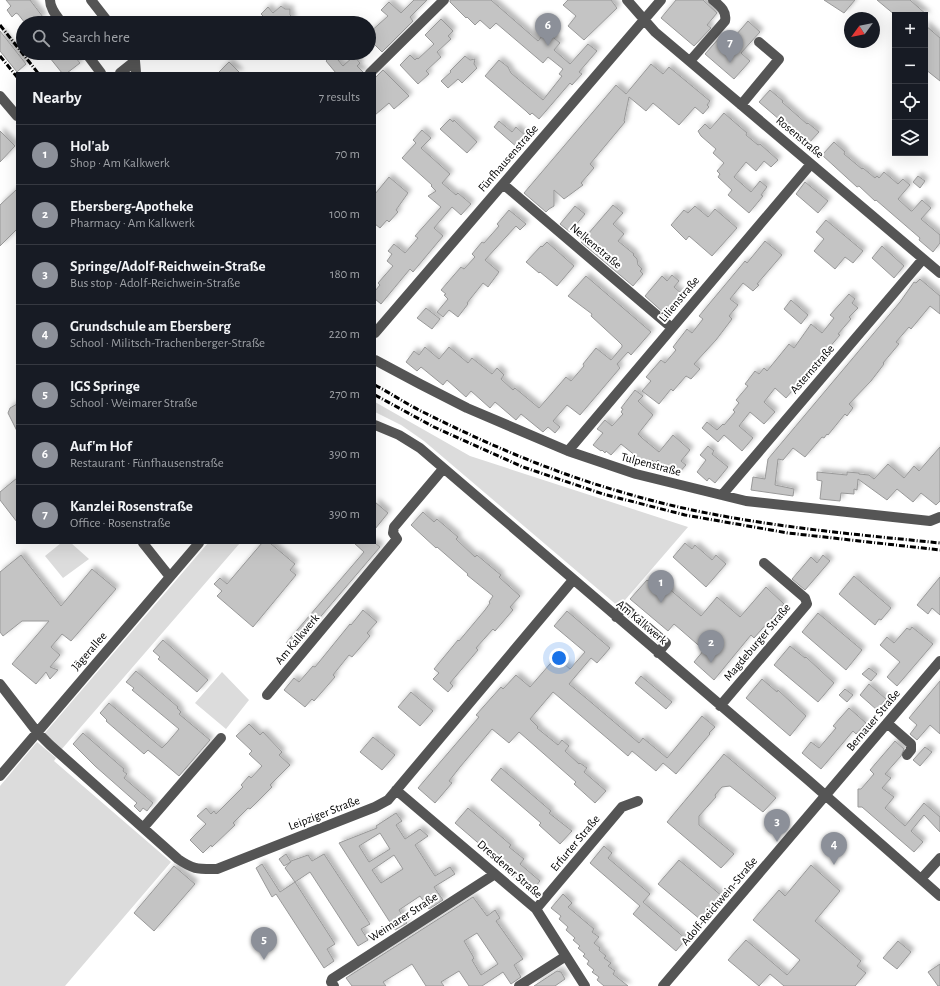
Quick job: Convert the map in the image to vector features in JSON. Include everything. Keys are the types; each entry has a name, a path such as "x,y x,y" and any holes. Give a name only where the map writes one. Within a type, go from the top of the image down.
{"street":[{"path":"50,0 53,11 57,16"},
{"path":"91,0 104,16"},
{"path":"371,72 444,0"},
{"name":"Rosenstraße","path":"627,0 655,32 940,273"},
{"name":"Fünfhausenstraße","path":"376,332 661,0"},
{"path":"690,61 725,21 726,17 724,11 713,0"},
{"path":"741,105 778,59 759,42"},
{"path":"92,60 101,72"},
{"path":"121,72 131,60"},
{"path":"134,60 136,72"},
{"path":"0,96 16,115"},
{"name":"Lilienstraße","path":"568,451 811,164"},
{"name":"Nelkenstraße","path":"503,184 672,328"},
{"name":"Asternstraße","path":"722,495 923,259"},
{"name":"Tulpenstraße","path":"376,361 467,408 568,451 636,474 746,501 930,521 940,517"},
{"name":"Am Kalkwerk","path":"376,425 405,438 420,448 940,896"},
{"name":"Am Kalkwerk","path":"267,695 397,539 393,533 394,526 443,469"},
{"path":"144,544 170,577"},
{"name":"Jägerallee","path":"0,776 197,544"},
{"name":"Magdeburger Straße","path":"720,706 807,604 805,598 764,563"},
{"name":"Leipziger Straße","path":"0,684 37,732 77,770 178,859 191,868 217,868 375,807 388,800 573,580"},
{"name":"Bernauer Straße","path":"825,796 940,662"},
{"path":"887,723 911,744 911,750 907,755"},
{"path":"143,828 221,738"},
{"name":"Dresdener Straße","path":"396,790 536,909 585,986"},
{"name":"Adolf-Reichwein-Straße","path":"663,986 825,796"},
{"name":"Erfurter Straße","path":"536,909 622,807 638,801"},
{"path":"921,879 940,858"},
{"name":"Weimarer Straße","path":"334,986 331,982 332,979 495,874"},
{"path":"519,986 566,956"}],"shaded area":[{"path":"376,403 470,456 688,527 619,607 424,441 401,425 376,412"},
{"path":"60,544 72,544 89,559 63,578 45,556"},
{"path":"207,544 239,544 61,750 44,734"},
{"path":"222,672 249,700 226,729 195,703"},
{"path":"37,742 56,758 54,761 171,862 65,986 0,986 0,786"}],"building":[{"path":"6,0 30,0 42,16 20,16 16,13 12,17 7,10 11,6"},
{"path":"414,0 427,0 410,17 413,21 382,52 376,46 376,27 388,16 381,10 389,2 401,13"},
{"path":"450,0 491,0 538,41 546,31 560,43 554,50 570,64 588,44 597,51 579,72 582,74 572,85 570,83 539,119 532,113 530,115 485,76 499,60 508,67 511,73 543,100 562,76 559,74 563,69 548,57 543,63 496,23 490,29 480,20 475,25 450,2"},
{"path":"568,0 611,0 617,8 584,40 568,26 576,16 563,5"},
{"path":"676,0 703,0 717,13 707,25 711,28 694,46 661,18"},
{"path":"824,0 855,0 844,13"},
{"path":"877,0 910,0 924,12 892,12"},
{"path":"281,6 285,9 290,9 291,16 263,16 261,14 268,7 273,13"},
{"path":"441,19 453,31 448,36 451,39 437,52 441,57 426,71 429,74 418,84 400,65 410,55 415,60 417,58 418,59 434,44 425,35"},
{"path":"748,21 760,32 741,53 750,61 734,79 705,54 721,36 729,43"},
{"path":"928,28 940,38 940,81 928,71"},
{"path":"0,31 16,51 16,60 23,60 26,64 17,72 0,51"},
{"path":"465,56 470,60 475,59 474,64 477,68 462,83 458,79 448,88 441,81"},
{"path":"52,60 78,60 80,63 68,72 61,72"},
{"path":"338,60 343,66 350,60 357,60 360,63 357,66 363,72 335,72 326,61"},
{"path":"229,62 239,72 219,72"},
{"path":"651,64 663,74 669,67 710,101 707,105 709,107 703,114 695,107 679,125 653,103 646,111 629,97 625,122 590,164 594,168 581,183 583,185 564,199 554,190 554,206 546,212 524,193 616,85 626,94"},
{"path":"383,70 409,96 394,109 389,103 376,114 376,77"},
{"path":"770,90 807,124 808,123 819,132 808,144 759,102"},
{"path":"724,113 747,133 746,135 758,145 760,144 778,160 771,167 764,161 756,171 746,162 734,177 751,192 760,181 767,187 761,195 763,196 749,213 728,195 732,190 718,177 720,174 717,171 724,163 713,153 716,149 701,136 698,131 705,124 710,129"},
{"path":"450,119 453,122 454,120 477,142 467,153 440,129"},
{"path":"499,121 512,132 516,127 527,137 518,148 494,127"},
{"path":"422,130 431,138 421,148 450,174 442,183 456,195 458,193 471,204 461,215 452,207 434,228 443,236 413,272 410,269 381,304 376,300 376,290 380,285 378,283 393,266 387,261 392,254 388,251 394,244 405,253 418,238 415,236 441,207 428,196 436,191 431,186 432,185 402,158 416,143 413,140"},
{"path":"0,131 15,146 0,162"},
{"path":"834,142 845,152 844,154 875,178 877,176 879,178 884,172 898,184 903,179 910,185 898,199 911,211 922,200 931,208 921,219 940,235 940,243 933,252 919,240 920,238 859,186 857,187 822,155"},
{"path":"918,176 925,181 920,188 913,182"},
{"path":"389,177 408,193 396,210 398,212 389,222 387,220 380,228 376,225 376,193"},
{"path":"805,182 828,201 818,213 796,194"},
{"path":"16,190 16,230 0,246 0,205"},
{"path":"613,205 623,213 613,224 624,234 618,241 634,254 633,255 637,259 638,265 642,269 640,271 643,274 633,286 581,242"},
{"path":"575,206 585,214 570,232 560,224"},
{"path":"695,206 708,217 715,209 737,228 712,256 689,236 686,240 671,225 684,210 688,213"},
{"path":"509,210 526,224 520,230 516,226 485,260 499,272 488,287 483,283 458,317 449,310 443,317 437,312 448,299 444,295 446,294 441,290 461,267 464,269 475,257 472,254 499,226 497,224"},
{"path":"826,220 863,251 853,263 845,257 835,269 814,251 824,239 816,232"},
{"path":"765,241 782,255 757,284 759,285 753,291 743,283 730,299 738,305 729,316 732,319 716,340 694,364 700,369 691,379 686,376 673,391 671,389 659,404 642,391 651,381 646,377 661,360 665,363 676,350 673,347 687,329 692,333 703,319 699,316 745,261 747,263"},
{"path":"547,242 574,266 557,286 526,262 541,246 542,247"},
{"path":"882,246 904,266 894,278 872,258"},
{"path":"672,275 679,281 674,287 682,294 665,314 645,296 662,276 667,281"},
{"path":"586,276 651,332 631,355 628,352 617,364 620,368 580,415 567,405 553,421 560,427 555,433 548,427 543,432 521,414 516,420 495,402 490,408 471,391 466,397 447,380 443,385 421,367 417,371 406,362 414,351 419,355 425,347 439,359 449,347 468,363 472,358 492,374 497,368 504,375 501,379 513,390 515,388 539,408 566,377 571,381 584,366 583,364 596,348 611,360 622,347 617,340 591,316 592,314 568,296"},
{"path":"920,279 940,296 940,314 930,306 911,329 909,327 896,342 899,344 883,363 884,364 871,381 849,404 853,408 847,416 845,414 828,435 827,434 824,438 822,437 805,457 793,448 783,460 778,459 775,485 794,489 793,496 751,490 753,477 765,479 768,459 900,302 914,282 916,283"},
{"path":"849,294 855,299 852,303 858,308 849,317 851,319 838,334 840,335 786,398 775,388 764,402 775,412 764,424 750,412 739,426 753,438 742,451 724,435 718,442 702,428 707,422 717,430 723,424 724,425 735,412 733,410 739,403 736,400 748,386 745,384 755,371 759,374 764,368 767,371 789,344 794,348 811,324 822,333 834,318 830,315"},
{"path":"791,300 808,315 801,324 784,309"},
{"path":"426,308 440,319 432,329 417,318"},
{"path":"635,390 643,396 638,401 653,415 638,434 659,452 673,435 690,450 681,461 686,465 678,474 671,468 668,470 658,460 655,463 652,460 647,465 621,444 611,455 606,451 605,453 602,450 601,451 593,445 603,433 597,429 605,420 612,426 623,414 621,412 623,409 621,408"},
{"path":"16,405 16,429 8,413 10,408"},
{"path":"708,446 714,451 712,454 728,467 715,483 709,478 707,481 697,472 706,460 700,455"},
{"path":"940,447 940,501 936,505 921,493 913,502 897,489 887,500 858,479 857,490 854,489 854,494 841,493 840,501 820,499 822,481 817,480 817,472 847,475 847,472 859,473 869,475 874,479 888,464 904,478 914,466 919,471"},
{"path":"16,479 16,521 0,500 0,492"},
{"path":"376,503 388,513 376,528"},
{"path":"423,512 434,522 437,519 458,537 456,539 475,557 477,555 501,575 499,577 520,596 510,607 513,610 495,631 493,629 476,648 478,650 450,683 453,686 448,692 433,679 439,673 434,669 485,610 493,596 411,525"},
{"path":"685,543 692,549 695,545 712,560 716,555 726,564 706,587 673,557"},
{"path":"261,544 271,544 295,564 290,570 296,575 253,627 217,596 222,591 214,584 220,578 227,584"},
{"path":"355,544 376,544 380,547 293,649 286,643 364,552"},
{"path":"21,555 61,606 92,569 116,589 71,641 62,634 51,647 60,655 50,667 58,670 50,679 46,672 36,684 12,664 49,621 22,621 3,636 0,632 0,572"},
{"path":"823,555 830,561 805,590 792,579 811,557 817,563"},
{"path":"653,575 701,616 717,597 740,617 766,587 784,604 754,638 751,635 714,680 694,662 704,650 674,624 668,631 630,599"},
{"path":"854,576 891,608 875,625 839,594"},
{"path":"940,577 940,615 932,608 928,614 917,605"},
{"path":"363,610 377,622 367,633 370,636 352,657 349,655 333,675 335,677 314,701 312,699 305,707 284,690 294,678 299,682 313,666 315,667"},
{"path":"567,611 610,648 597,663 591,658 569,684 639,743 643,738 667,758 702,716 715,727 676,774 663,763 656,771 632,751 628,756 553,692 530,719 538,727 537,728 558,745 562,740 569,746 565,751 579,764 580,763 587,768 584,772 606,791 595,803 574,784 576,782 519,732 509,743 492,729 449,781 452,783 435,803 418,788 479,717 476,715 501,687 503,689 516,675 530,687 556,657 570,669 585,652 554,626"},
{"path":"818,613 862,650 846,670 802,632"},
{"path":"912,627 933,644 897,686 887,677 900,662 880,645 887,637 894,643 907,628 910,630"},
{"path":"163,640 208,680 197,692 158,659 160,657 153,651"},
{"path":"790,646 805,658 806,657 834,683 818,702 774,665"},
{"path":"869,668 877,674 871,681 862,674"},
{"path":"136,671 178,707 177,708 181,712 179,714 210,740 179,776 148,750 144,754 106,721 107,720 100,713 109,703 162,748 179,729 132,690 134,688 126,682"},
{"path":"641,676 672,702 666,709 635,683"},
{"path":"762,679 777,692 778,690 806,716 790,736 746,698"},
{"path":"940,681 940,734 930,725 917,740 910,734 917,725 909,718"},
{"path":"869,684 886,699 877,710 860,695"},
{"path":"845,689 853,695 847,702 839,695"},
{"path":"411,692 433,711 420,726 398,707"},
{"path":"849,708 866,723 856,734 853,731 821,769 802,753 811,742 819,748 836,728 833,726"},
{"path":"249,724 260,735 263,732 282,752 279,755 290,765 270,785 272,787 250,809 248,808 233,823 235,825 212,847 211,845 203,853 190,840 206,824 197,816 206,808 211,814 214,811 216,814 243,787 241,785 249,776 251,778 262,766 249,754 252,751 236,736"},
{"path":"83,733 124,769 123,771 127,774 124,778 153,803 147,811 143,808 140,812 134,806 137,803 95,766 73,744"},
{"path":"373,737 395,755 382,770 360,752"},
{"path":"895,741 904,749 901,756 885,774 891,778 882,788 894,797 885,808 905,826 924,803 940,817 940,832 924,815 911,831 923,842 914,852 862,807 858,807 858,789 861,789 874,774 870,770"},
{"path":"925,747 932,752 920,766 913,760"},
{"path":"724,754 776,798 763,812 730,786 722,787 715,795 716,797 699,816 699,825 734,854 721,868 667,822"},
{"path":"501,768 551,811 549,813 572,831 560,844 539,825 541,823 491,780"},
{"path":"468,808 511,845 509,847 524,859 520,864 540,881 531,892 496,862 498,860 455,823"},
{"path":"396,813 402,821 396,825 405,839 420,829 428,836 415,845 435,876 450,867 455,874 434,887 443,900 429,909 420,896 399,910 407,923 395,930 339,843 377,828 376,826","holes":["380,833 390,849 369,862 359,846","394,855 403,869 381,883 372,870"]},
{"path":"604,846 612,853 608,858 650,894 643,902 686,939 676,951 633,914 640,906 590,863"},
{"path":"286,854 291,862 284,866 279,859"},
{"path":"324,854 370,924 361,929 368,940 358,946 310,872 295,882 285,868 291,861 308,855 312,861"},
{"path":"679,860 722,896 701,920 658,884"},
{"path":"262,864 280,892 295,882 335,944 327,949 334,961 324,968 276,894 272,897 256,868"},
{"path":"811,865 840,891 815,921 861,961 857,966 866,973 855,986 784,986 770,974 759,986 728,960 746,940 787,975 800,960 753,920 779,890 785,896"},
{"path":"174,866 195,884 154,931 134,913"},
{"path":"563,894 572,903 568,907 594,929 592,932 599,937 594,943 606,956 604,958 611,963 608,966 615,971 613,974 628,986 604,986 597,980 599,977 592,972 594,970 587,964 589,961 583,956 585,954 578,948 580,946 573,940 575,938 566,930 568,927 559,919 561,916 551,908"},
{"path":"473,897 487,916 495,910 500,918 496,921 523,959 514,965 521,977 511,984 503,972 482,986 469,986 459,971 441,982 444,986 426,986 412,964 383,982 386,986 352,986 346,978","holes":["477,933 498,964 481,975 472,960 474,958 464,941"]},
{"path":"898,941 911,952 897,969 883,958"},
{"path":"940,964 940,986 938,986 928,972"},
{"path":"557,971 561,972 565,979 555,986 534,986"}],"railway":[{"path":"0,25 16,45"},
{"path":"0,56 16,76"},
{"path":"28,60 37,72"},
{"path":"376,386 419,410 496,446 544,466 618,491 658,502 738,519 818,530 940,543"},
{"path":"376,396 434,427 523,467 603,494 685,515 788,533 940,550"}],"place":[{"name":"Auf'm Hof","path":"548,46"},
{"name":"Kanzlei Rosenstraße","path":"730,63"},
{"name":"Hol'ab","path":"661,603"},
{"name":"Ebersberg-Apotheke","path":"711,663"},
{"name":"Springe/Adolf-Reichwein-Straße","path":"777,842"},
{"name":"Grundschule am Ebersberg","path":"834,865"},
{"name":"IGS Springe","path":"264,960"}]}
